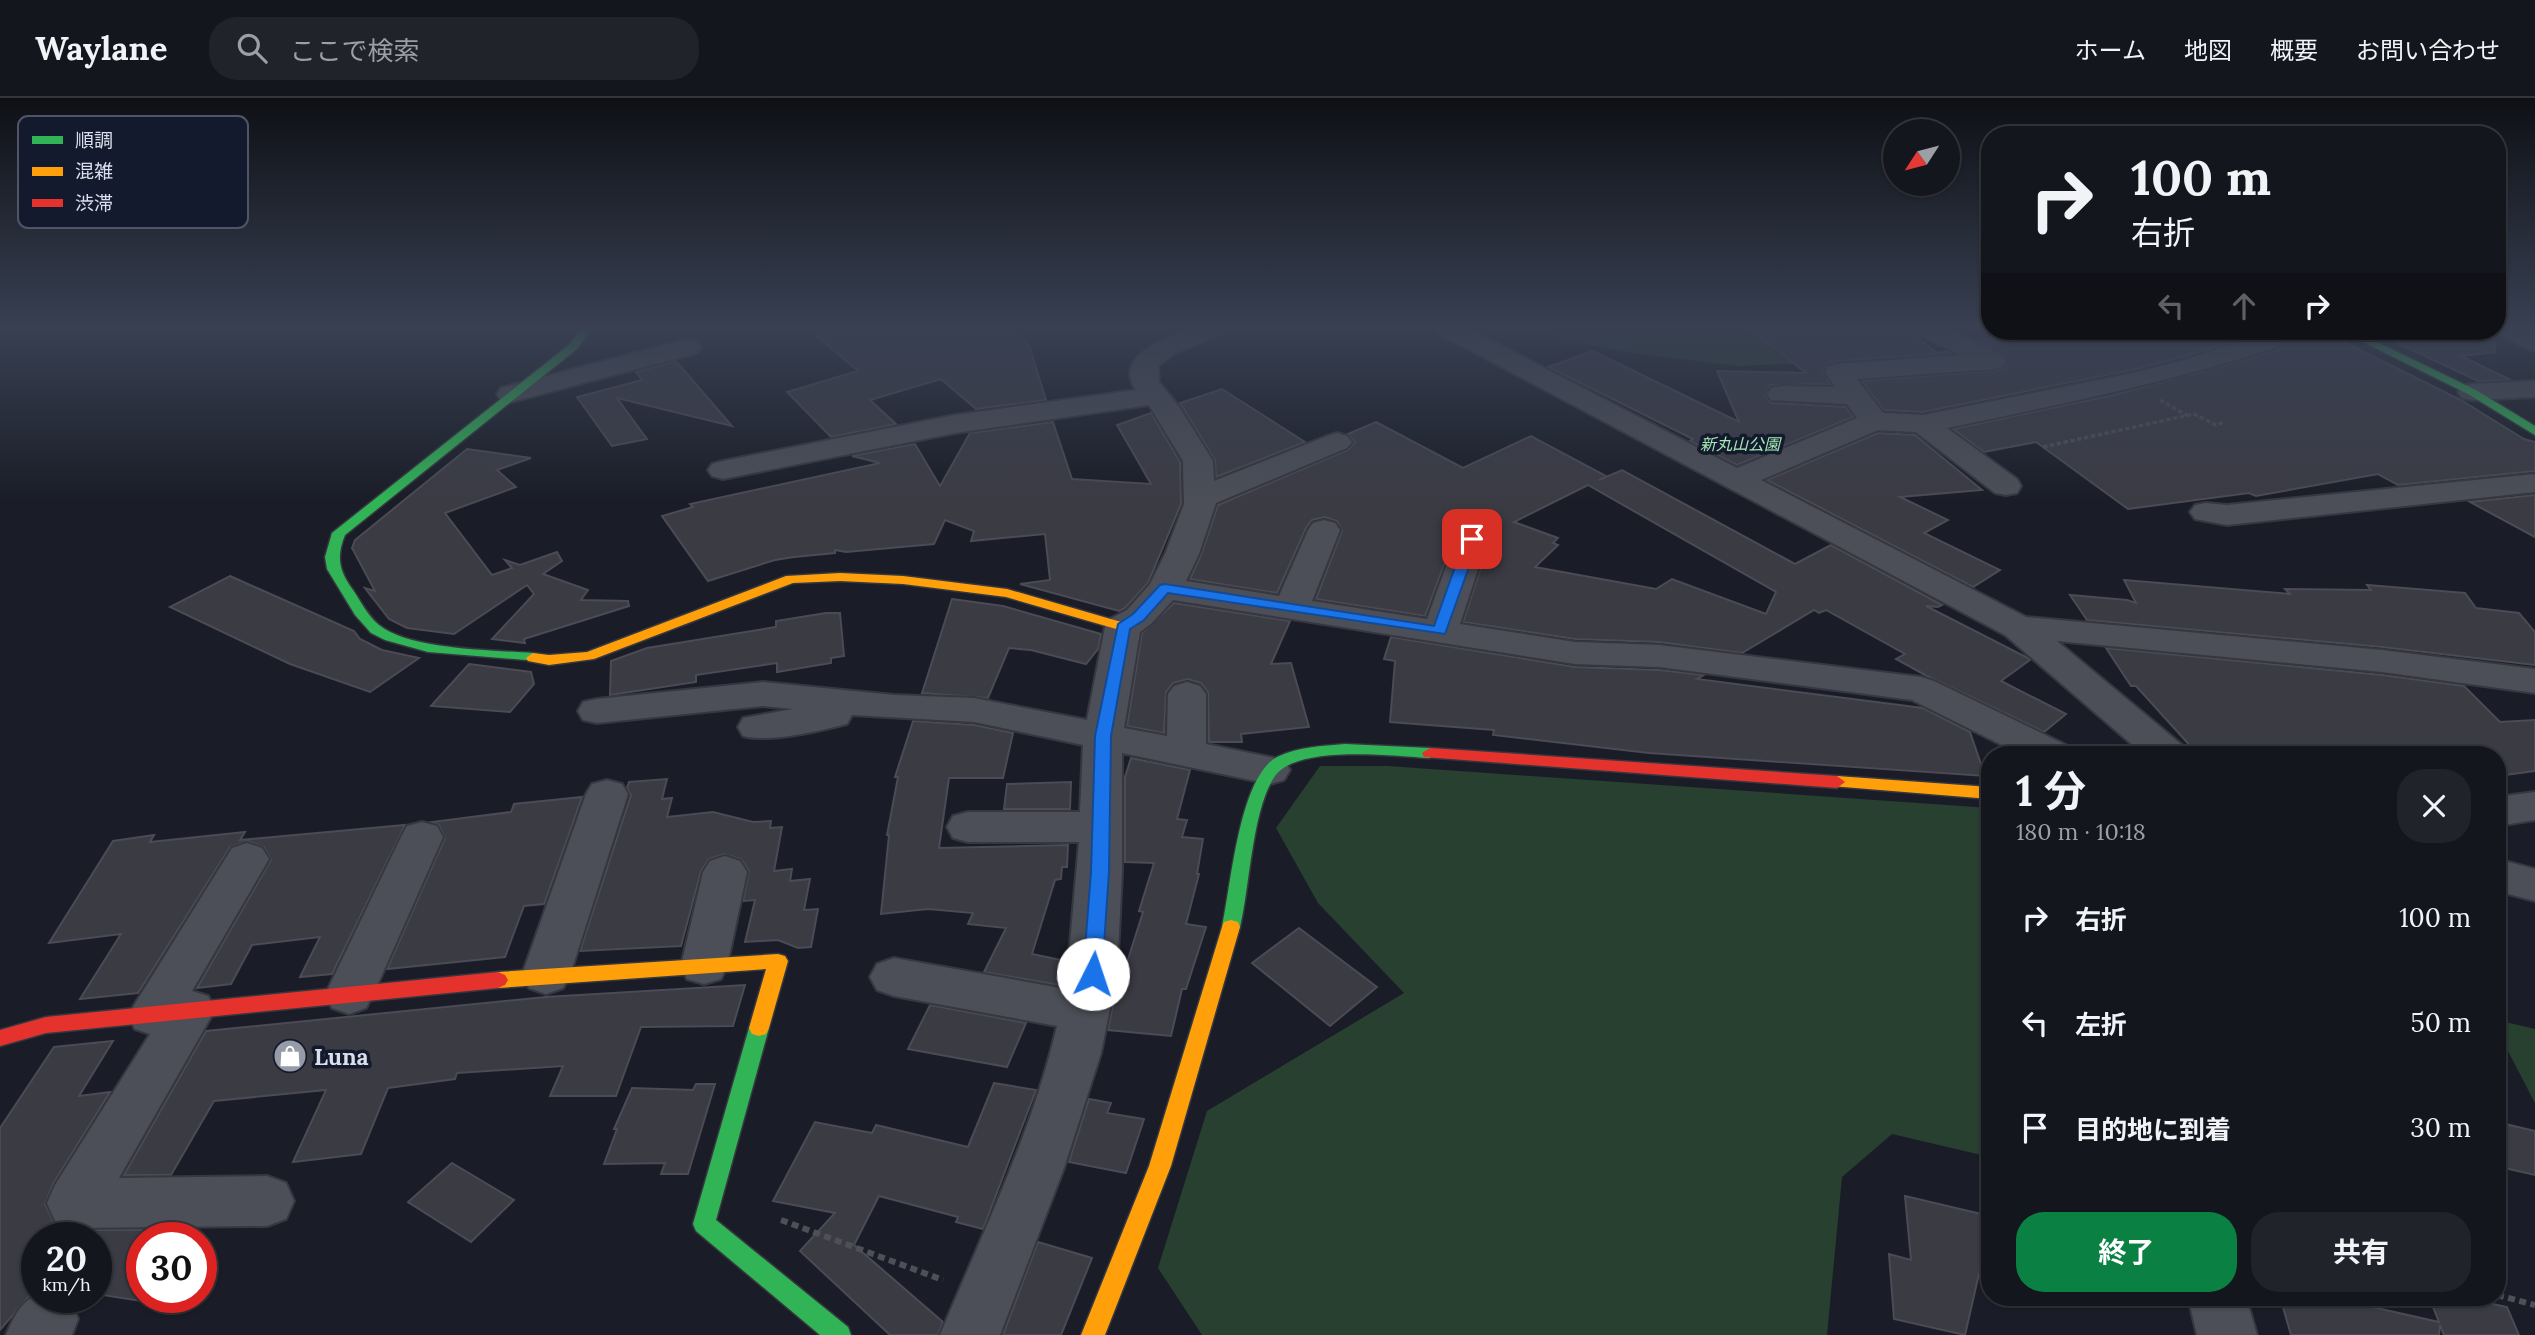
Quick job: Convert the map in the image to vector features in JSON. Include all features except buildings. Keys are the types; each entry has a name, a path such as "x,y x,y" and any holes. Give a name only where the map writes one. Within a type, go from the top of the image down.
{"street":[{"path":"522,386 339,533 330,553 336,577 374,629 396,640 427,646 549,660 589,656 700,610 791,579 840,577 903,580 1007,593 1123,627"},
{"path":"511,394 542,386"},
{"path":"975,1321 1037,1168 1076,1053 1085,1012 1093,974 1103,736 1123,627 1139,617 1165,588 1182,554 1200,498 1198,461 1166,408 1147,386"},
{"path":"1556,386 2018,627 2159,746"},
{"path":"1848,386 1874,421"},
{"path":"1735,480 1874,421 1923,424 2101,386"},
{"path":"2460,386 2535,431"},
{"path":"2472,392 2535,390"},
{"path":"1781,394 1855,396"},
{"path":"723,470 955,424 1154,396"},
{"path":"1923,424 2006,486"},
{"path":"1200,498 1337,442"},
{"path":"2206,512 2227,515 2535,483"},
{"path":"1292,607 1324,530"},
{"path":"1440,631 1472,539"},
{"path":"1165,588 1575,653 1659,656 1921,688 2036,746"},
{"path":"2018,627 2382,661 2535,681"},
{"path":"597,711 763,694 894,707 974,710 1270,770"},
{"path":"1186,694 1186,752"},
{"path":"757,727 894,707"},
{"path":"1093,1335 1160,1166 1237,906 1253,814 1270,770 1300,756 1359,748 1981,792"},
{"path":"546,975 607,794"},
{"path":"2506,811 2535,806"},
{"path":"968,827 1101,827"},
{"path":"349,995 422,837"},
{"path":"247,859 74,1203 267,1201"},
{"path":"704,966 725,872"},
{"path":"2506,878 2535,886"},
{"path":"0,1038 46,1025 171,1012 546,975 778,961 704,1224 839,1335"},
{"path":"894,977 1085,1012"},
{"path":"2219,1306 2227,1335"}],"path":[{"path":"2043,447 2194,414 2216,425 2225,422"},
{"path":"781,1220 944,1281 975,1321"},
{"path":"2506,1297 2535,1305"}],"green space":[{"path":"1320,766 1388,766 1981,807 1981,1155 1892,1134 1842,1177 1827,1335 1202,1335 1158,1268 1207,1111 1404,993 1318,903 1276,828"},
{"path":"2506,1022 2535,1029 2535,1103 2506,1047"}],"traffic: fast":[{"path":"524,386 339,533 332,563 336,576 364,617 376,630 390,637 428,647 533,658"},
{"path":"2459,386 2535,431"},
{"path":"1231,927 1249,826 1254,806 1269,772 1281,762 1298,755 1320,751 1430,753"},
{"path":"759,1028 704,1224 839,1335"}],"traffic: slow":[{"path":"533,658 549,660 589,656 791,579 840,577 903,580 1007,593 1123,627"},
{"path":"1837,782 1981,792"},
{"path":"1093,1335 1160,1166 1231,927"},
{"path":"498,980 778,961 759,1028"}],"traffic: jam":[{"path":"1430,753 1837,782"},
{"path":"0,1038 46,1025 498,980"}],"place":[{"name":"Luna","path":"290,1056"}],"route":[{"path":"1093,974 1100,872 1103,736 1123,627 1139,617 1165,588 1440,631 1472,539"}],"park label":[{"name":"新丸山公園","path":"1740,444"}]}
